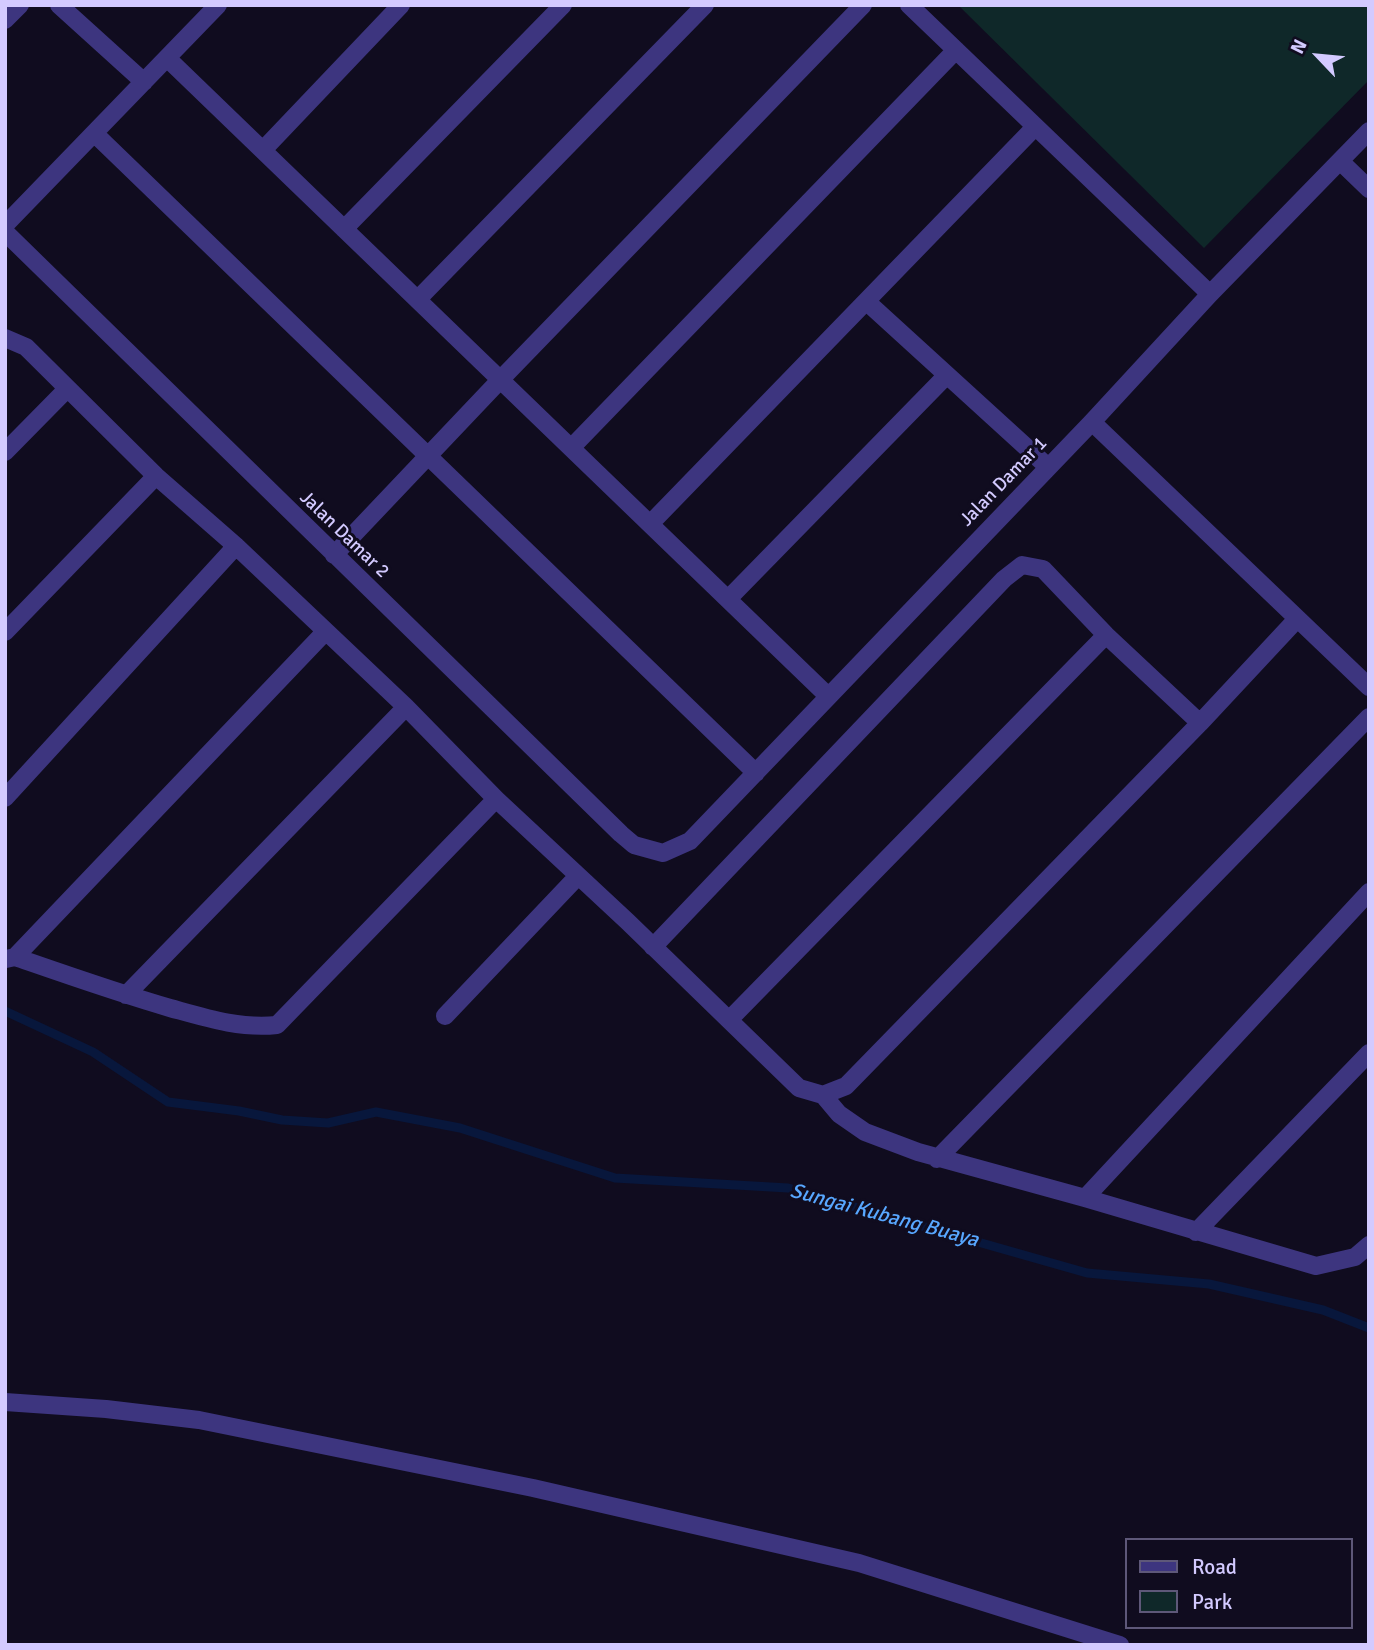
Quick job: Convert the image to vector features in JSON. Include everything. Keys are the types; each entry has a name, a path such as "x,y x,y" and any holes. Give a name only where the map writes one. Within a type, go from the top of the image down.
{"street":[{"path":"5,20 20,5"},
{"path":"59,5 144,82"},
{"path":"5,225 218,5"},
{"path":"263,150 401,5"},
{"path":"344,229 563,5"},
{"path":"418,299 705,5"},
{"path":"334,555 863,5"},
{"path":"909,5 1210,293"},
{"path":"571,448 956,50"},
{"path":"167,58 828,696"},
{"path":"650,524 1035,127"},
{"name":"Jalan Damar 1","path":"663,853 690,841 1092,422 1210,293 1369,131"},
{"path":"94,133 756,773"},
{"path":"1340,161 1369,189"},
{"name":"Jalan Damar 2","path":"5,232 621,834 635,845 663,853"},
{"path":"867,302 1048,467"},
{"path":"5,338 26,347 156,476 236,546 406,707 496,799 799,1087 823,1095 839,1114 865,1132 937,1159 1085,1198 1316,1266 1355,1257 1369,1245"},
{"path":"729,598 947,375"},
{"path":"5,452 67,389"},
{"path":"1092,422 1369,687"},
{"path":"5,632 156,476"},
{"path":"5,798 236,546"},
{"path":"653,947 1004,579 1023,565 1043,569 1106,635 1200,723"},
{"path":"823,1095 846,1086 1200,723 1297,619"},
{"path":"325,632 10,958 215,1020 253,1027 277,1025 496,799"},
{"path":"729,1020 1106,635"},
{"path":"126,995 406,707"},
{"path":"937,1159 1369,717"},
{"path":"445,1016 578,876"},
{"path":"1085,1198 1369,892"},
{"path":"1196,1232 1369,1054"},
{"path":"5,1402 106,1409 200,1420 533,1488 859,1563 1120,1645"}],"green space":[{"path":"958,5 1369,5 1369,80 1204,248"}],"waterway":[{"name":"Sungai Kubang Buaya","path":"5,1011 93,1052 168,1102 239,1111 282,1120 328,1123 376,1112 460,1128 615,1178 788,1188 1087,1273 1209,1284 1323,1310 1369,1328"}]}
